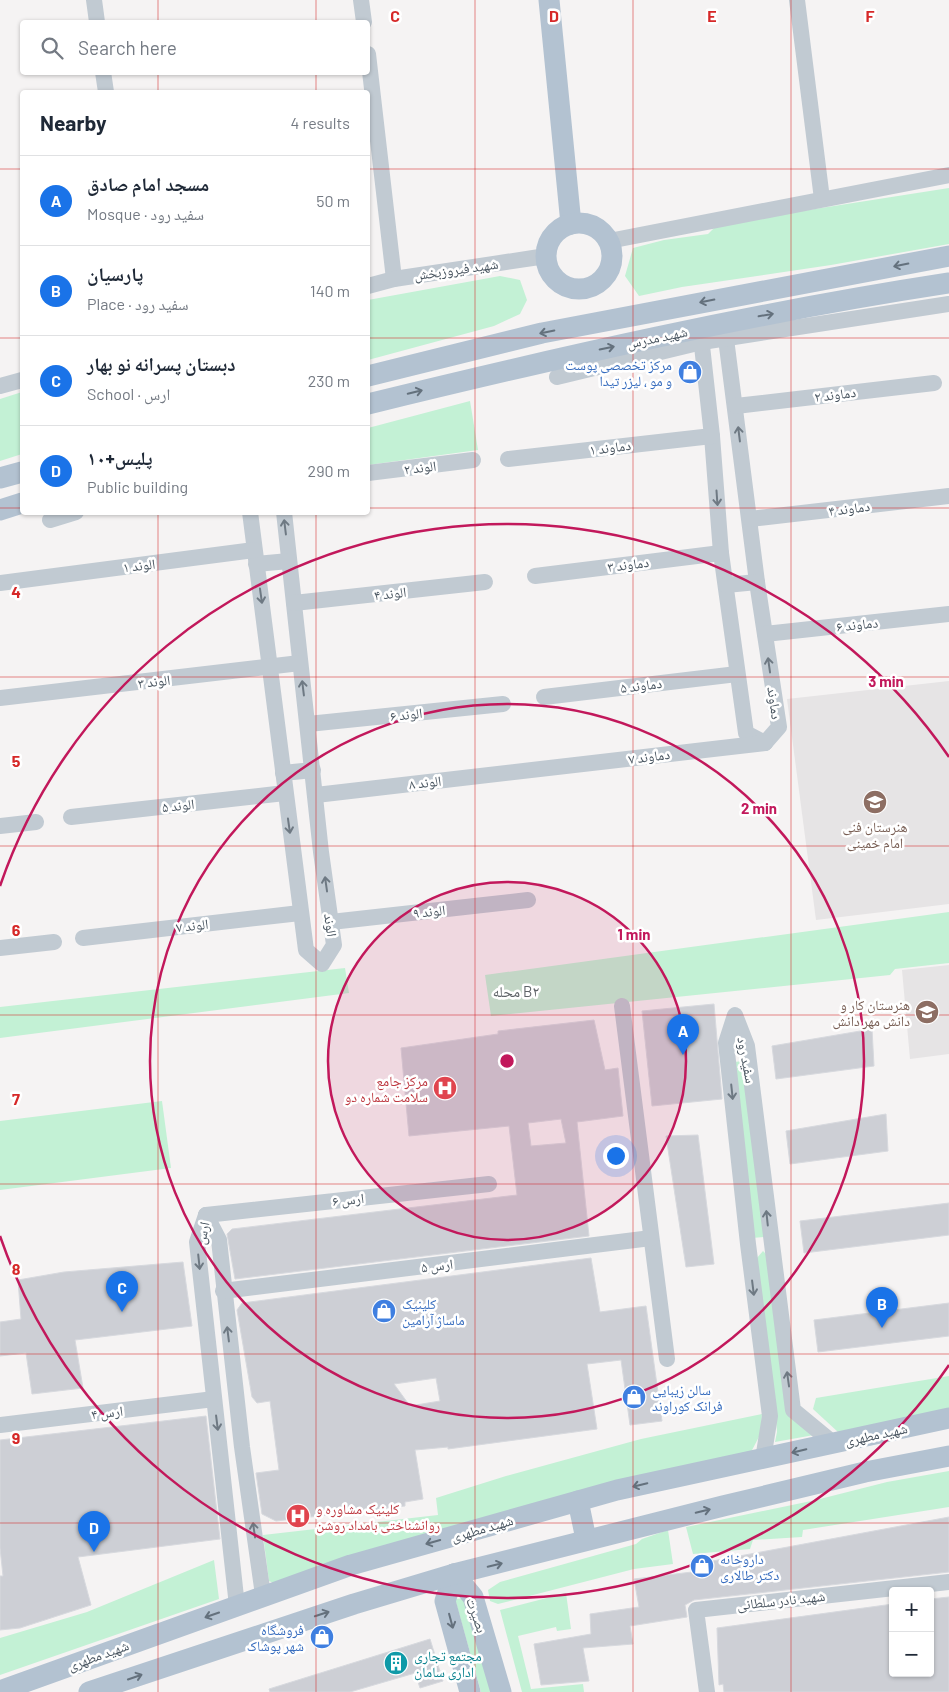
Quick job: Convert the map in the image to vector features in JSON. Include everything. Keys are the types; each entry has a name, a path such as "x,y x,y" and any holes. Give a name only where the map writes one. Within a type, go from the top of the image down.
{"main road":[{"path":"548,0 571,224"},
{"path":"582,223 593,226 602,232 609,241 612,257 608,273 592,287 576,289 560,284 547,267 546,256 553,236 561,228 571,224 582,223"},
{"path":"943,257 947,290"},
{"name":"شهید مدرس","path":"370,376 542,333 600,321 943,257"},
{"path":"592,287 600,321"},
{"name":"شهید مدرس","path":"370,404 509,369 947,290"},
{"path":"0,478 20,473"},
{"path":"0,510 20,504"},
{"name":"شهید مطهری","path":"0,1691 263,1595 352,1565 636,1486 949,1418"},
{"path":"89,1692 345,1607 454,1574 586,1539 865,1472 949,1456"},
{"path":"578,1501 586,1539"},
{"name":"بصیرت","path":"470,1692 445,1600 454,1574 474,1597 501,1692"}],"street":[{"path":"94,0 97,20"},
{"path":"361,0 364,20"},
{"path":"797,0 822,199"},
{"path":"370,71 394,279"},
{"path":"104,75 106,90"},
{"path":"609,241 949,175"},
{"name":"شهید فیروزبخش","path":"370,285 394,279 546,256"},
{"name":"دماوند","path":"725,331 744,468 757,582 779,727 765,743"},
{"path":"557,377 701,335 712,436 721,552 746,733 765,743"},
{"path":"0,386 20,381"},
{"name":"دماوند ۲","path":"736,406 934,383"},
{"name":"دماوند ۱","path":"508,459 712,436"},
{"name":"الوند ۲","path":"370,473 473,460"},
{"path":"715,470 744,468"},
{"name":"دماوند ۴","path":"750,519 949,496"},
{"path":"50,520 66,515"},
{"name":"الوند","path":"250,515 271,667 300,913 306,950 322,964 334,945 321,852 284,515"},
{"name":"دماوند ۳","path":"535,576 721,552"},
{"name":"الوند ۱","path":"0,583 255,557 289,561"},
{"name":"الوند ۴","path":"294,604 485,582"},
{"path":"726,585 757,582"},
{"name":"دماوند ۶","path":"765,634 949,614"},
{"name":"الوند ۳","path":"0,698 300,663"},
{"name":"دماوند ۵","path":"544,697 737,674"},
{"name":"الوند ۶","path":"308,724 503,704"},
{"name":"دماوند ۷","path":"534,770 765,743"},
{"path":"283,773 313,770"},
{"name":"الوند ۸","path":"316,795 534,770"},
{"name":"الوند ۵","path":"71,818 285,793"},
{"path":"0,826 36,822"},
{"path":"293,855 321,852"},
{"name":"الوند ۹","path":"331,922 528,900"},
{"name":"الوند ۷","path":"83,938 300,913"},
{"path":"0,948 54,942"},
{"path":"622,1006 667,1359"},
{"name":"سفید رود","path":"763,1459 770,1416 748,1244 726,1043 735,1015 748,1052 770,1241 793,1410 833,1443"},
{"path":"728,1054 748,1052"},
{"name":"ارس ۶","path":"206,1214 489,1184"},
{"name":"ارس","path":"206,1214 219,1240 223,1292 242,1447 263,1595"},
{"name":"ارس","path":"206,1214 197,1242 237,1606"},
{"name":"ارس ۵","path":"223,1292 651,1238"},
{"path":"748,1244 770,1241"},
{"path":"209,1356 231,1355"},
{"name":"ارس ۴","path":"0,1425 214,1399"},
{"path":"220,1449 242,1447"},
{"path":"233,1568 239,1572 251,1570 258,1561"},
{"name":"شهید نادر سلطانی","path":"707,1692 696,1610 949,1582"}],"shaded area":[{"name":"هنرستان فنی امام خمینی","path":"949,681 949,904 816,920 787,699"},
{"name":"هنرستان کار و دانش مهر دانش","path":"949,965 949,1054 910,1059 902,970"}],"green space":[{"path":"949,188 949,244 831,265 682,287 639,296 625,276 633,248 664,240 708,234 718,224"},
{"path":"500,276 520,280 527,300 520,314 494,326 370,359 370,300"},
{"path":"20,393 20,455 0,461 0,399"},
{"path":"470,401 478,450 370,465 370,427"},
{"path":"949,912 949,963 895,969 890,975 491,1016 485,975"},
{"path":"345,968 349,993 0,1038 0,1007"},
{"path":"743,1061 764,1237 752,1238 734,1062"},
{"path":"162,1101 171,1168 0,1190 0,1121"},
{"path":"763,1251 767,1255 785,1398 814,1435 775,1442 777,1432 775,1406 756,1259"},
{"path":"949,1376 949,1410 838,1432 813,1409 816,1398"},
{"path":"762,1414 761,1433 750,1454 278,1585 269,1581 263,1535 438,1515 436,1498 506,1476 641,1439"},
{"path":"949,1471 949,1507 803,1530 802,1537 753,1540 750,1549 693,1554 686,1527 816,1500 887,1482"},
{"path":"668,1530 673,1564 634,1569 498,1604 490,1601 488,1590 500,1582 636,1544 642,1539"},
{"path":"214,1560 219,1599 0,1675 0,1638 87,1612"},
{"path":"566,1593 571,1629 557,1631 556,1627 518,1636 531,1689 583,1684 584,1692 522,1692 500,1610"},
{"path":"466,1598 493,1692 481,1692 455,1599"}],"building":[{"path":"714,1004 722,1099 652,1106 642,1011"},
{"path":"594,1020 605,1070 618,1068 623,1116 577,1122 589,1236 235,1279 227,1234 232,1229 517,1195 509,1126 409,1136 401,1048 498,1034 498,1031","holes":["561,1119 566,1143 531,1146 528,1123"]},
{"path":"872,1029 874,1066 776,1079 772,1046"},
{"path":"886,1114 888,1151 790,1164 786,1131"},
{"path":"698,1135 714,1264 686,1267 666,1136"},
{"path":"949,1203 949,1235 804,1253 800,1221"},
{"path":"591,1258 600,1312 646,1306 662,1421 630,1425 621,1360 587,1364 597,1429 448,1449 448,1447 415,1450 423,1499 405,1502 405,1506 276,1521 262,1514 256,1473 279,1470 270,1401 257,1403 252,1397 237,1310 242,1303","holes":["436,1378 440,1401 410,1406 394,1384"]},
{"path":"183,1262 192,1326 75,1340 83,1388 32,1394 26,1353 0,1356 0,1322 21,1319 18,1280 64,1272"},
{"path":"949,1303 949,1336 818,1352 814,1320"},
{"path":"206,1416 220,1539 78,1557 91,1605 20,1628 0,1630 0,1576 3,1576 0,1548 0,1440"},
{"path":"949,1517 949,1572 694,1600 685,1605 687,1617 630,1626 633,1644 583,1648 589,1681 541,1685 534,1644 591,1634 590,1614 639,1607 634,1579 692,1572 691,1565"},
{"path":"949,1597 949,1692 724,1692 723,1684 719,1685 717,1628 889,1605 889,1677 934,1677 934,1599"},
{"name":"مجتمع تجاری اداری سامان","path":"430,1639 443,1681 420,1688 415,1673 350,1692 270,1692 269,1689"}],"place":[{"name":"مرکز تخصصی پوست و مو ، لیزر تیدا","path":"690,372"},
{"name":"هنرستان فنی امام خمینی","path":"875,802"},
{"name":"هنرستان کار و دانش مهر دانش","path":"927,1012"},
{"name":"مسجد امام صادق","path":"683,1055"},
{"name":"مرکز جامع سلامت شماره دو","path":"445,1088"},
{"name":"کلینیک ماساژ آرامین","path":"384,1311"},
{"name":"دبستان پسرانه نو بهار","path":"122,1312"},
{"name":"پارسیان","path":"882,1328"},
{"name":"سالن زیبایی فرانک کوراوند","path":"634,1397"},
{"name":"کلینیک مشاوره و روانشناختی بامداد روشن","path":"298,1516"},
{"name":"پلیس+۱۰","path":"94,1552"},
{"name":"داروخانه دکتر طالاری","path":"702,1566"},
{"name":"فروشگاه شهر پوشاک","path":"322,1637"},
{"name":"مجتمع تجاری اداری سامان","path":"396,1663"}],"district":[{"name":"محله B۲","path":"516,991"}]}
